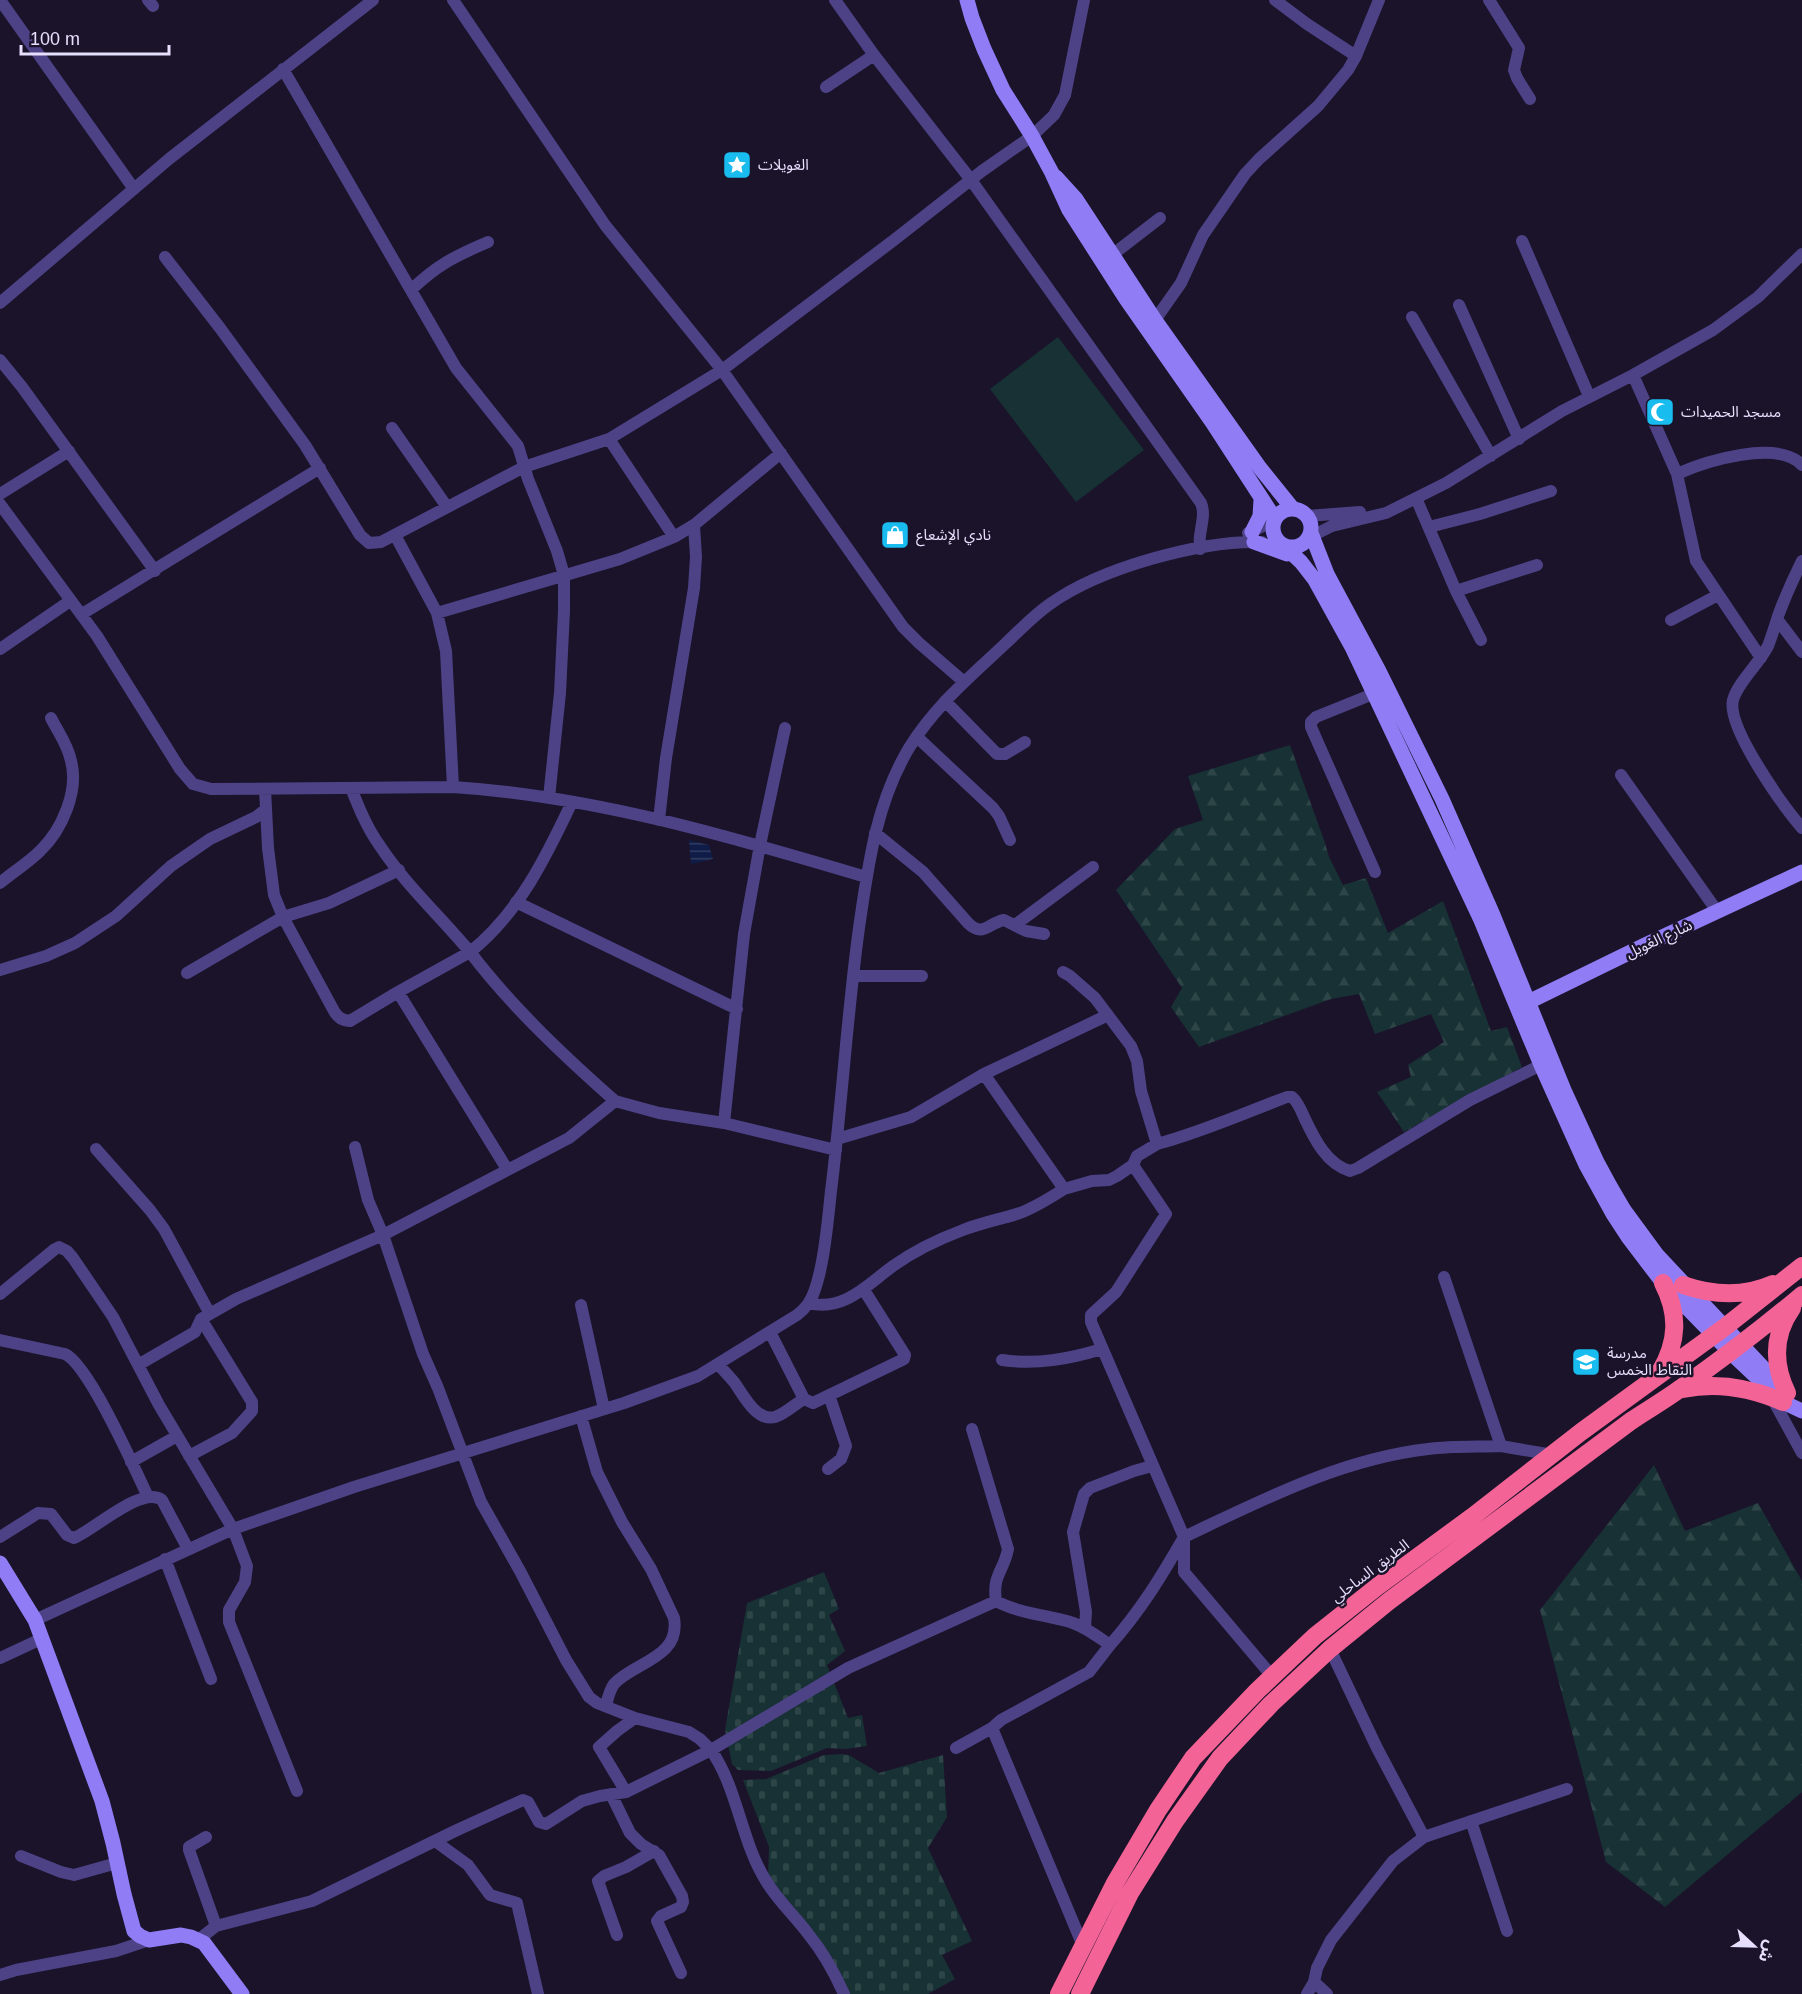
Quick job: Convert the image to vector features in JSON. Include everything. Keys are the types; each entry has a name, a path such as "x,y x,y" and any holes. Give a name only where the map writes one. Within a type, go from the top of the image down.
{"highway":[{"path":"1683,1285 1708,1292 1735,1293 1769,1286 1796,1271"},
{"name":"الطريق الساحلي","path":"1059,1994 1115,1883 1158,1810 1193,1758 1272,1676 1315,1636 1378,1586 1796,1271"},
{"path":"1649,1383 1660,1372 1668,1358 1674,1336 1674,1312 1663,1283"},
{"path":"1080,1994 1130,1893 1175,1821 1220,1758 1271,1704 1330,1649 1397,1596 1618,1431 1736,1348 1801,1296"},
{"path":"1678,1390 1696,1386 1721,1386 1781,1397 1776,1348 1782,1325 1801,1296"}],"street":[{"path":"0,0 134,189"},
{"path":"0,303 178,152 373,0"},
{"path":"453,0 605,225 722,370 903,627 963,681"},
{"path":"836,0 874,55 971,180 1201,503 1204,514 1199,531 1205,547"},
{"path":"967,0 984,49 1003,90 1052,173 1064,203 1161,351 1249,477 1274,520 1274,536 1301,562 1315,580 1347,638 1523,1005 1536,1020 1564,1090 1610,1186 1646,1241 1719,1331"},
{"path":"165,257 227,337 305,445 364,539 369,543 375,543 395,535 524,467 609,439 722,370 1032,136 1054,115 1065,95 1084,0"},
{"path":"1275,0 1306,24 1356,56"},
{"path":"1155,320 1181,283 1203,235 1245,174 1318,106 1338,83 1356,56 1379,0"},
{"path":"1489,0 1519,48 1514,70 1530,99"},
{"path":"826,87 874,55"},
{"path":"282,69 456,368 518,446 557,551 564,575 564,611 560,693 549,798"},
{"path":"1052,173 1077,199 1155,320 1260,468 1293,509"},
{"path":"1112,255 1160,218"},
{"path":"1522,241 1589,396"},
{"path":"411,290 450,258 488,242"},
{"path":"35,1620 233,1529 462,1452 604,1409 698,1376 797,1315 809,1303 818,1275 825,1240 837,1144 853,976 866,877 875,832 895,777 917,737 963,681 1041,611 1064,595 1110,572 1253,537 1296,548 1318,531 1383,514 1446,483 1562,411 1691,343 1734,316 1758,297 1802,254"},
{"path":"1459,305 1519,439"},
{"path":"1412,317 1491,456"},
{"path":"0,360 155,570"},
{"path":"1633,375 1677,474 1696,561 1761,658"},
{"path":"392,428 447,507"},
{"path":"609,439 674,537"},
{"path":"0,494 69,451"},
{"path":"437,613 620,559 674,537 694,525 781,453"},
{"path":"1677,474 1725,458 1754,454 1788,456 1802,465"},
{"path":"82,614 320,468"},
{"path":"1429,527 1480,514 1551,491"},
{"path":"1416,498 1456,591 1481,640"},
{"path":"1253,537 1260,516 1261,500"},
{"path":"0,504 70,601 82,614 124,677 185,778 201,788 453,787 488,789 572,802 659,820 760,845 866,877"},
{"path":"1307,516 1330,516 1397,507"},
{"path":"1253,537 1283,511 1293,509 1307,516 1318,531 1319,555 1437,788 1468,857 1517,974 1523,1005 1541,1065 1599,1191 1628,1237 1663,1283 1719,1331 1781,1397 1802,1409"},
{"path":"659,820 666,758 694,588 696,557 694,525"},
{"path":"395,535 437,613 443,631 453,787"},
{"path":"1253,537 1301,562"},
{"path":"1802,561 1774,631 1761,658 1738,690 1733,700 1732,711 1735,723 1761,771 1802,828"},
{"path":"1456,591 1537,565"},
{"path":"1671,620 1718,595"},
{"path":"0,650 70,601"},
{"path":"1777,619 1802,652"},
{"path":"1373,693 1316,717 1311,722 1311,727 1375,872"},
{"path":"945,701 997,754 1005,754 1025,742"},
{"path":"2,877 33,857 50,841 58,828 69,799 72,764 68,749 51,718"},
{"path":"724,1123 744,934 785,728"},
{"path":"917,737 993,808 1011,840"},
{"path":"1621,775 1717,911"},
{"path":"351,788 380,847 494,983 550,1042 615,1101 659,1113 837,1144 911,1117 984,1074 1108,1015"},
{"path":"265,789 272,885 283,917 338,1017 350,1021 470,952 488,938 543,864 572,802"},
{"path":"0,970 46,956 75,943 116,916 171,866 210,838 255,817 266,809"},
{"path":"875,832 923,872 976,929 982,930 1001,920 1009,921 1026,931 1044,934"},
{"path":"1015,925 1093,867"},
{"path":"187,973 283,917 328,903 399,870"},
{"name":"شارع الغويل","path":"1523,1005 1802,872"},
{"path":"516,902 736,1009"},
{"path":"1063,972 1095,998 1135,1054 1141,1091 1157,1144"},
{"path":"1517,974 1536,988 1551,991 1540,1006 1536,1020"},
{"path":"853,976 922,976"},
{"path":"398,992 507,1170"},
{"path":"809,1303 819,1306 843,1301 864,1290 893,1266 925,1247 964,1229 1040,1205 1064,1189 1092,1181 1109,1180 1133,1166 1137,1156 1157,1144 1189,1136 1287,1096 1292,1097 1298,1103 1316,1143 1336,1164 1350,1171 1470,1100 1541,1065"},
{"path":"984,1074 1064,1189"},
{"path":"138,1365 195,1332 206,1317 236,1299 383,1235 569,1138 615,1101"},
{"path":"355,1147 368,1200 383,1235 423,1354 481,1502 566,1660 589,1697 635,1718 689,1732 711,1750 721,1764 765,1880 809,1935 844,1994"},
{"path":"96,1149 164,1229 206,1317 252,1402 252,1411 232,1433 189,1456"},
{"path":"1133,1166 1166,1214 1116,1292 1092,1315 1092,1325 1184,1537 1184,1572 1272,1676"},
{"path":"0,1294 55,1249 63,1248 113,1317 177,1436 233,1529 247,1566 245,1581 229,1610 229,1622 297,1791"},
{"path":"1444,1277 1501,1446"},
{"path":"770,1332 804,1399 813,1402 829,1395 904,1359 905,1355 864,1290"},
{"path":"581,1305 604,1409"},
{"path":"0,1340 72,1357 88,1380 148,1497"},
{"path":"1002,1360 1052,1361 1073,1358 1102,1349"},
{"path":"718,1364 757,1412 763,1416 775,1417 804,1399"},
{"path":"828,1469 841,1459 846,1446 829,1395"},
{"path":"1781,1397 1802,1453"},
{"path":"581,1416 597,1472 622,1522 651,1569 675,1624 675,1634 669,1645 652,1660 616,1683 609,1691 606,1706"},
{"path":"972,1429 1008,1549 994,1587 996,1601"},
{"path":"131,1462 177,1436"},
{"path":"956,1748 992,1728 1001,1720 1089,1672 1136,1615 1157,1585 1184,1537 1279,1492 1336,1470 1375,1459 1428,1449 1501,1446 1553,1455"},
{"path":"1085,1628 1086,1612 1073,1532 1084,1494 1090,1488 1152,1466"},
{"path":"0,1537 38,1513 43,1513 51,1514 67,1535 74,1538 129,1505 148,1497 156,1497 162,1500 188,1549"},
{"path":"165,1559 211,1679"},
{"path":"0,1563 35,1620 102,1801 134,1930 149,1940"},
{"path":"198,1940 216,1926 312,1901 523,1800 528,1802 535,1819 542,1824 550,1822 582,1801 626,1792 711,1750 848,1668 996,1601 1073,1623 1085,1628 1110,1645"},
{"path":"0,1658 41,1639"},
{"path":"1330,1649 1377,1748 1424,1837"},
{"path":"626,1792 599,1747 635,1718"},
{"path":"992,1728 1083,1946"},
{"path":"1307,1994 1331,1940 1393,1860 1424,1837 1568,1789"},
{"path":"611,1794 630,1833 641,1844 659,1855 679,1890 683,1902 681,1906 661,1916 657,1921 681,1973"},
{"path":"1471,1821 1507,1931"},
{"path":"206,1837 189,1846 189,1850 216,1926"},
{"path":"435,1841 468,1865 490,1895 518,1903 538,1994"},
{"path":"617,1935 598,1881 654,1851"},
{"path":"21,1856 74,1875 117,1863"},
{"path":"0,1976 16,1970 116,1951 149,1940 181,1935 198,1940 209,1948 242,1994"},
{"path":"1314,1982 1327,1994"}],"green space":[{"path":"1058,337 1144,450 1076,502 990,389"},
{"path":"1290,745 1329,857 1343,885 1366,878 1388,933 1443,901 1491,1031 1507,1027 1522,1067 1404,1132 1377,1092 1411,1077 1408,1065 1444,1042 1431,1014 1375,1034 1359,994 1331,999 1199,1047 1171,1007 1182,988 1116,890 1175,829 1203,820 1188,776"},
{"path":"1654,1465 1685,1531 1758,1503 1802,1581 1802,1792 1665,1907 1606,1862 1540,1610"},
{"path":"824,1572 839,1609 829,1615 845,1651 827,1665 848,1718 862,1715 867,1746 846,1749 827,1748 771,1771 738,1770 732,1764 725,1730 747,1603"},
{"path":"824,1755 849,1755 879,1773 943,1755 947,1817 928,1848 972,1941 942,1955 955,1979 928,1994 846,1994 768,1879 769,1847 743,1780 766,1779"}],"water":[{"path":"689,840 709,845 713,859 691,864"}],"place":[{"name":"الغويلات","path":"737,165"},
{"name":"مسجد الحميدات","path":"1660,412"},
{"name":"نادي الإشعاع","path":"895,535"},
{"name":"مدرسة النقاط الخمس","path":"1586,1362"}]}
